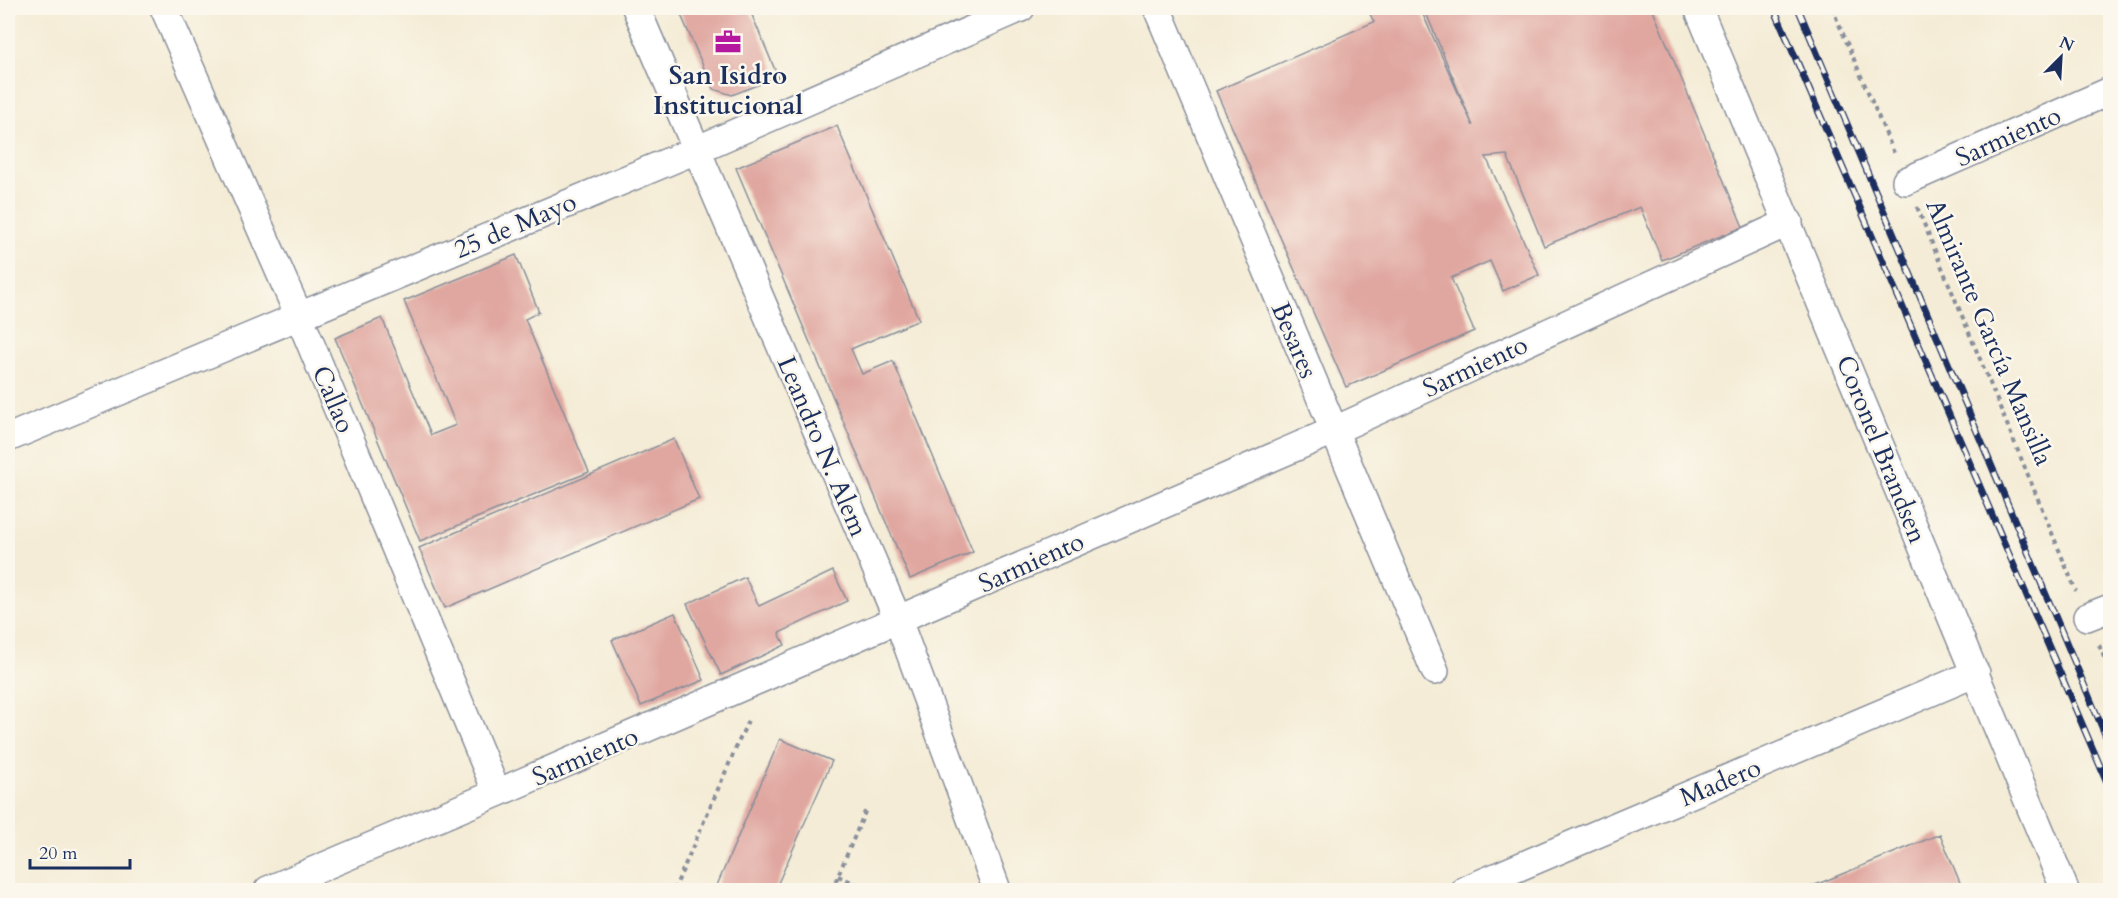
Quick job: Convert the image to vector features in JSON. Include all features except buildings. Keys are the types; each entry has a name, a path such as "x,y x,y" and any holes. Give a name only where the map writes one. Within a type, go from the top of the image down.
{"street":[{"name":"Callao","path":"164,8 299,316 497,793"},
{"name":"Leandro N. Alem","path":"636,8 898,620 997,891"},
{"name":"25 de Mayo","path":"8,438 696,150 1021,8"},
{"name":"Besares","path":"1158,8 1435,671"},
{"name":"Coronel Brandsen","path":"1698,8 1789,222 2065,891"},
{"name":"Sarmiento","path":"1906,181 2110,91"},
{"name":"Sarmiento","path":"268,891 1333,431 1789,222"},
{"name":"Madero","path":"1465,891 1519,880 1976,673"}],"path":[{"name":"Almirante García Mansilla","path":"1832,8 1906,181 2099,612 2110,672"},
{"path":"674,891 766,677"},
{"path":"832,891 867,807"},
{"path":"838,876 871,891"}],"railway":[{"path":"1774,8 2110,789"},
{"path":"1798,8 2110,746"}],"place":[{"name":"San Isidro Institucional","path":"728,42"}]}
